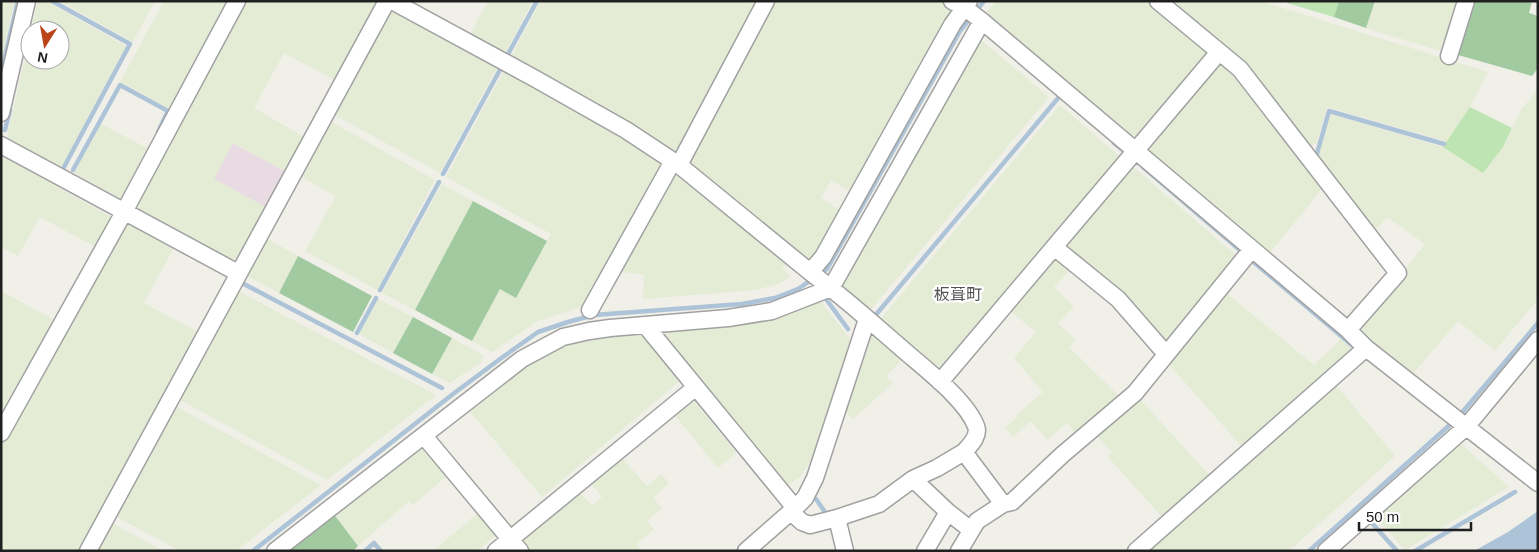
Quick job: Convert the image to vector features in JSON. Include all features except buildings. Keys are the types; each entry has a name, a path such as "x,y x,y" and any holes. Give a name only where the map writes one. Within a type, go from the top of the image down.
{"street":[{"path":"1,114 27,1"},
{"path":"1,433 124,212 237,1"},
{"path":"88,551 387,1"},
{"path":"392,1 610,121 676,163 819,279 940,382 964,406 977,427 976,438 964,452 937,468 913,479 879,504 837,518 810,524 802,522 645,325"},
{"path":"590,310 676,163 766,1"},
{"path":"1158,1 1240,69 1398,272 1348,330"},
{"path":"1449,56 1466,1"},
{"path":"819,279 823,257 952,25 969,10"},
{"path":"969,10 1348,330 1366,348 1538,483"},
{"path":"275,551 522,359 563,337 610,328 728,318 772,311 819,279 969,10"},
{"path":"940,382 1219,52"},
{"path":"1,145 238,273"},
{"path":"1054,247 1118,299 1166,354"},
{"path":"959,551 977,521 1003,504 1012,502 1062,455 1135,393 1252,249"},
{"path":"746,551 793,510 804,498 815,478 867,319"},
{"path":"1326,551 1460,422 1538,340"},
{"path":"1136,551 1366,348"},
{"path":"496,551 515,545 696,388"},
{"path":"424,436 515,545"},
{"path":"964,452 1003,504"},
{"path":"913,479 948,512 971,530"},
{"path":"924,551 948,512"},
{"path":"837,518 846,551"}],"shaded area":[{"path":"233,143 285,171 265,207 213,179"}],"green space":[{"path":"1,1 15,1 2,56 1,56"},
{"path":"38,1 46,1 126,46 62,167 58,169 12,144 7,137 22,70 70,70 70,20 33,20"},
{"path":"59,1 155,1 133,42"},
{"path":"164,1 229,1 170,109 120,82"},
{"path":"245,1 377,1 335,80 284,53 254,108 304,137 285,171 233,143 214,179 265,207 238,258 227,260 137,212 134,203"},
{"path":"488,1 533,1 504,55 469,36"},
{"path":"540,1 759,1 679,153 673,154 607,109 511,57"},
{"path":"771,1 942,1 956,9 853,193 831,180 821,198 843,212 814,259 807,261 690,167 688,160"},
{"path":"997,1 1151,1 1207,48 1208,54 1138,136 1129,136 986,12"},
{"path":"1171,1 1260,1 1488,72 1470,107 1448,142 1327,107 1316,144 1310,146 1248,65"},
{"path":"1287,1 1339,1 1334,17 1287,3"},
{"path":"1339,1 1375,1 1366,28 1334,17"},
{"path":"1375,1 1460,1 1447,47 1440,51 1366,28"},
{"path":"1471,1 1532,1 1529,13 1538,16 1538,68 1532,76 1458,55 1456,50"},
{"path":"391,9 498,66 440,173 333,114"},
{"path":"981,40 1049,97 869,312 841,288 843,281"},
{"path":"1226,62 1325,185 1269,254 1149,153 1149,145 1219,64"},
{"path":"504,70 600,121 660,160 663,169 587,305 538,321 492,352 472,341 500,289 516,298 551,234 446,177"},
{"path":"1538,89 1538,299 1495,351 1458,321 1411,376 1359,332 1359,328 1425,244 1387,217 1373,233 1317,161 1330,114 1443,147 1483,172 1503,147 1521,110"},
{"path":"1060,105 1120,157 941,370 934,370 879,321"},
{"path":"1470,107 1512,128 1503,147 1483,173 1443,147"},
{"path":"330,121 435,180 377,290 305,251 336,196 299,176"},
{"path":"101,124 147,148 121,199 74,173"},
{"path":"5,158 113,218 97,248 40,217 18,256 1,247 1,160"},
{"path":"1132,166 1238,257 1167,344 1066,250 1067,243"},
{"path":"674,172 787,263 782,269 791,277 778,284 756,290 643,299 644,275 617,271"},
{"path":"442,184 473,201 415,310 382,293"},
{"path":"473,201 547,241 516,298 500,289 472,341 415,310"},
{"path":"126,223 173,249 144,303 198,332 80,551 1,551 1,444 122,226"},
{"path":"266,238 298,256 279,293 246,275"},
{"path":"298,256 372,296 353,332 279,293"},
{"path":"1053,258 1061,258 1072,268 1054,287 1074,307 1058,323 1076,340 1069,347 1121,398 1077,435 1067,423 1047,440 1031,421 1013,437 1005,427 1043,392 1014,358 1036,332 1009,310"},
{"path":"236,290 436,395 327,480 180,400 210,345 207,343"},
{"path":"1,291 56,321 1,421"},
{"path":"1224,291 1314,365 1341,339 1352,349 1352,353 1243,448 1166,361"},
{"path":"378,299 413,317 393,353 359,334"},
{"path":"820,301 850,339 852,345 814,456 800,477 784,488 658,335 660,330 764,321 792,314"},
{"path":"413,317 452,338 432,374 393,353"},
{"path":"639,332 647,335 682,379 542,497 468,409 538,357 566,343 605,334"},
{"path":"872,336 877,336 903,359 886,376 893,383 853,419 844,411 866,340"},
{"path":"452,338 483,355 482,362 450,383 432,374"},
{"path":"1336,385 1395,456 1289,551 1146,551"},
{"path":"1138,397 1210,476 1163,518 1107,456 1112,452 1096,435"},
{"path":"692,398 736,453 718,468 673,413"},
{"path":"175,406 321,485 236,551 180,551 115,516"},
{"path":"1459,442 1509,487 1405,550 1374,515"},
{"path":"419,448 427,449 448,475 413,505 409,501 358,546 333,513"},
{"path":"621,457 647,486 661,474 669,483 653,498 662,508 647,521 654,529 636,544 642,551 525,551 520,539 579,491 592,506 602,497 590,482"},
{"path":"479,512 497,534 477,551 433,551"},
{"path":"333,513 358,546 353,551 286,551"},
{"path":"112,523 164,551 97,551"}],"water":[{"path":"1538,511 1538,551 1474,551 1508,532"}],"waterway":[{"path":"1,73 18,1"},
{"path":"52,1 130,44 64,167"},
{"path":"507,56 537,1"},
{"path":"820,274 827,269 960,31 984,1"},
{"path":"443,174 501,68"},
{"path":"73,170 120,85 168,111 158,132"},
{"path":"874,317 1059,97"},
{"path":"5,130 10,110"},
{"path":"1314,154 1316,157 1329,111 1444,144"},
{"path":"1114,143 1124,151"},
{"path":"1143,167 1241,251"},
{"path":"380,290 439,182"},
{"path":"1250,259 1353,346"},
{"path":"253,551 453,394 538,332 594,315 742,304 775,298 798,289 814,278"},
{"path":"242,283 442,388"},
{"path":"357,333 376,298"},
{"path":"826,299 848,329"},
{"path":"1459,416 1538,323"},
{"path":"1309,551 1453,422"},
{"path":"1415,551 1515,492"},
{"path":"816,499 827,515"},
{"path":"1371,522 1397,551"},
{"path":"365,551 374,543 381,551"}],"district":[{"name":"板葺町","path":"958,294"}]}
